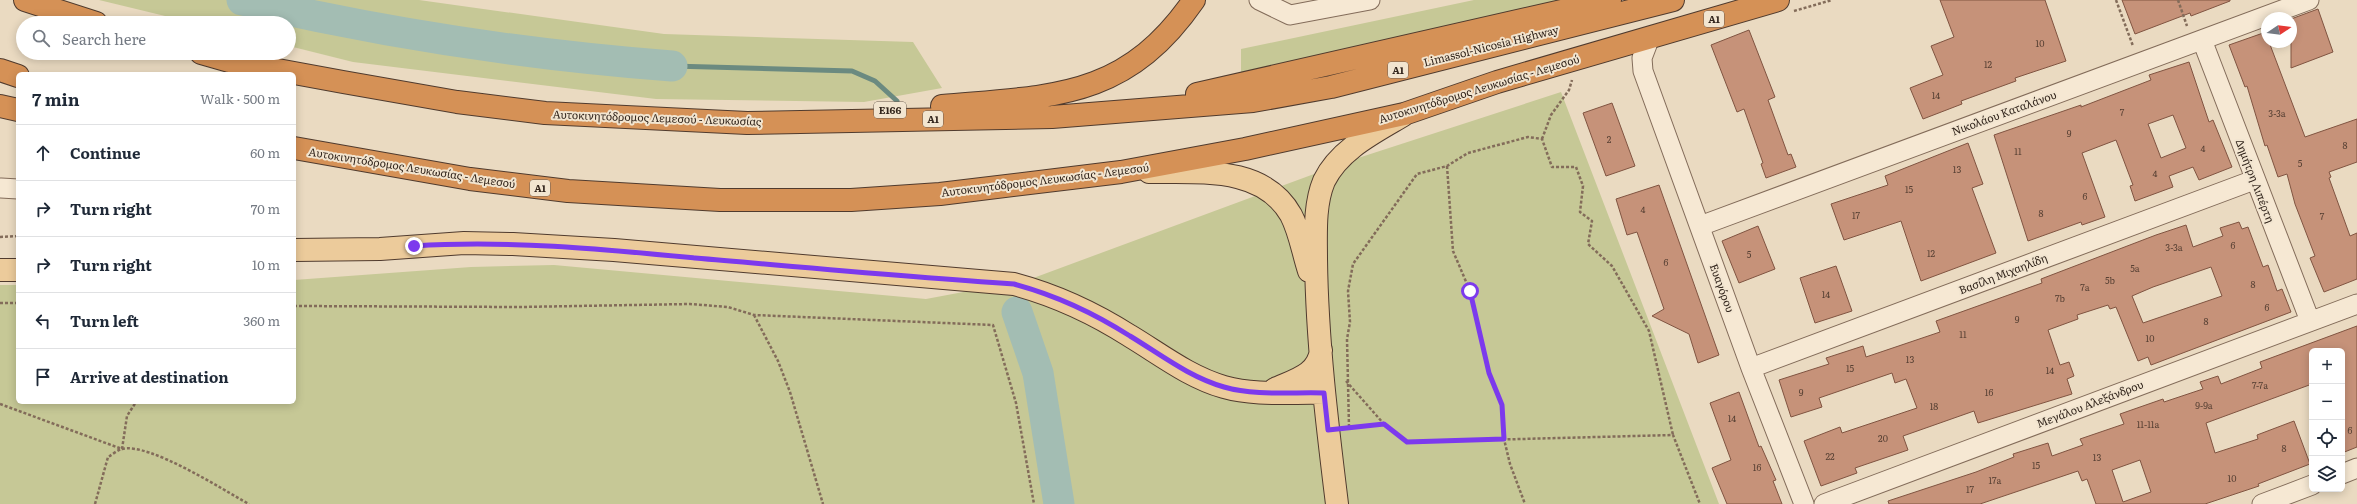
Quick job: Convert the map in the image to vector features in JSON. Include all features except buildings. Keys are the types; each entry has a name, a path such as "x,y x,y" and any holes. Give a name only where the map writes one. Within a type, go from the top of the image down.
{"highway":[{"path":"25,0 74,16"},
{"name":"E166","path":"747,123 1064,93 1099,83 1142,58 1165,37 1194,0"},
{"path":"1118,112 1610,0"},
{"name":"Limassol-Nicosia Highway","path":"1118,112 1253,101 1331,87 1673,0"},
{"name":"Αυτοκινητόδρομος Λευκωσίας - Λεμεσού","path":"296,148 470,179 568,191 720,200 851,200 940,194 1121,172 1245,149 1404,114 1497,82 1778,0"},
{"name":"Αυτοκινητόδρομος Λεμεσού - Λευκωσίας","path":"226,60 289,72"},
{"path":"0,70 16,75"},
{"name":"Αυτοκινητόδρομος Λεμεσού - Λευκωσίας","path":"296,73 545,113 747,123 1052,117 1118,112"},
{"path":"0,106 16,110"}],"main road":[{"path":"1337,504 1339,429 1324,393 1316,299 1316,224 1318,200 1324,181 1335,163 1356,144 1404,114"},
{"path":"1121,172 1229,175 1248,179 1264,186 1281,200 1291,216 1316,299"},
{"path":"296,250 380,249 464,243 513,244 614,250 1014,284 1044,292 1072,305 1129,335 1204,380 1242,391 1324,393"},
{"path":"296,261 330,259 380,249"},
{"path":"0,256 16,256"},
{"path":"0,270 16,270"},
{"path":"1267,392 1310,372 1321,360"}],"street":[{"path":"1259,0 1290,15 1370,0"},
{"name":"Νικολάου Καταλάνου","path":"1700,226 2309,0"},
{"name":"Ευαγόρου","path":"1650,37 1642,58 1643,71 1751,368 1804,504"},
{"name":"Δημήτρη Λιπέρτη","path":"2198,41 2310,321"},
{"name":"Βασίλη Μιχαηλίδη","path":"1751,368 2254,180"},
{"name":"Μεγάλου Αλεξάνδρου","path":"1824,504 2357,304"},
{"path":"2345,473 2357,468"},
{"path":"2262,504 2309,486"}],"path":[{"path":"1803,8 1832,0"},
{"path":"2116,0 2140,63"},
{"path":"2178,0 2198,41"},
{"path":"1574,76 1569,90 1551,114 1542,139 1552,167 1576,167 1583,186 1580,212 1592,221 1588,244 1612,266 1649,331 1673,435 1700,504"},
{"path":"1384,424 1339,429 1347,382 1347,338 1350,322 1348,291 1352,264 1417,174 1447,166 1468,153 1528,136 1542,139"},
{"path":"1447,166 1453,251 1470,291 1489,373 1502,405 1504,439 1510,464 1525,504"},
{"path":"0,237 16,236"},
{"path":"0,303 16,303"},
{"path":"296,306 520,307 690,304 728,307 754,315 993,325 1016,403 1034,504"},
{"path":"754,315 778,361 790,392 823,504"},
{"path":"1321,360 1347,382 1384,424 1407,442 1673,435"},
{"path":"0,404 122,449 146,452 177,463 249,504"},
{"path":"122,449 127,416 135,404"},
{"path":"95,504 108,457 122,449"}],"green space":[{"path":"99,0 419,0 664,34 913,42 942,88 864,102 656,99 353,62 296,48 296,16 165,16"},
{"path":"1474,0 1582,0 1241,73 1241,49"},
{"path":"1561,92 1719,504 0,504 0,285 16,285 16,404 296,404 296,280 471,267 554,265 926,299 1028,280 1352,160"}],"waterway":[{"path":"242,0 349,23 456,41 564,56 672,66"},
{"path":"672,66 852,71 875,81 897,101"},
{"path":"1017,312 1038,373 1059,504"}],"route":[{"path":"414,246 464,243 513,244 614,250 1014,284 1044,292 1072,305 1129,335 1186,371 1204,380 1242,391 1324,393 1328,430 1384,424 1407,442 1504,439 1502,405 1489,373 1470,291"}]}
